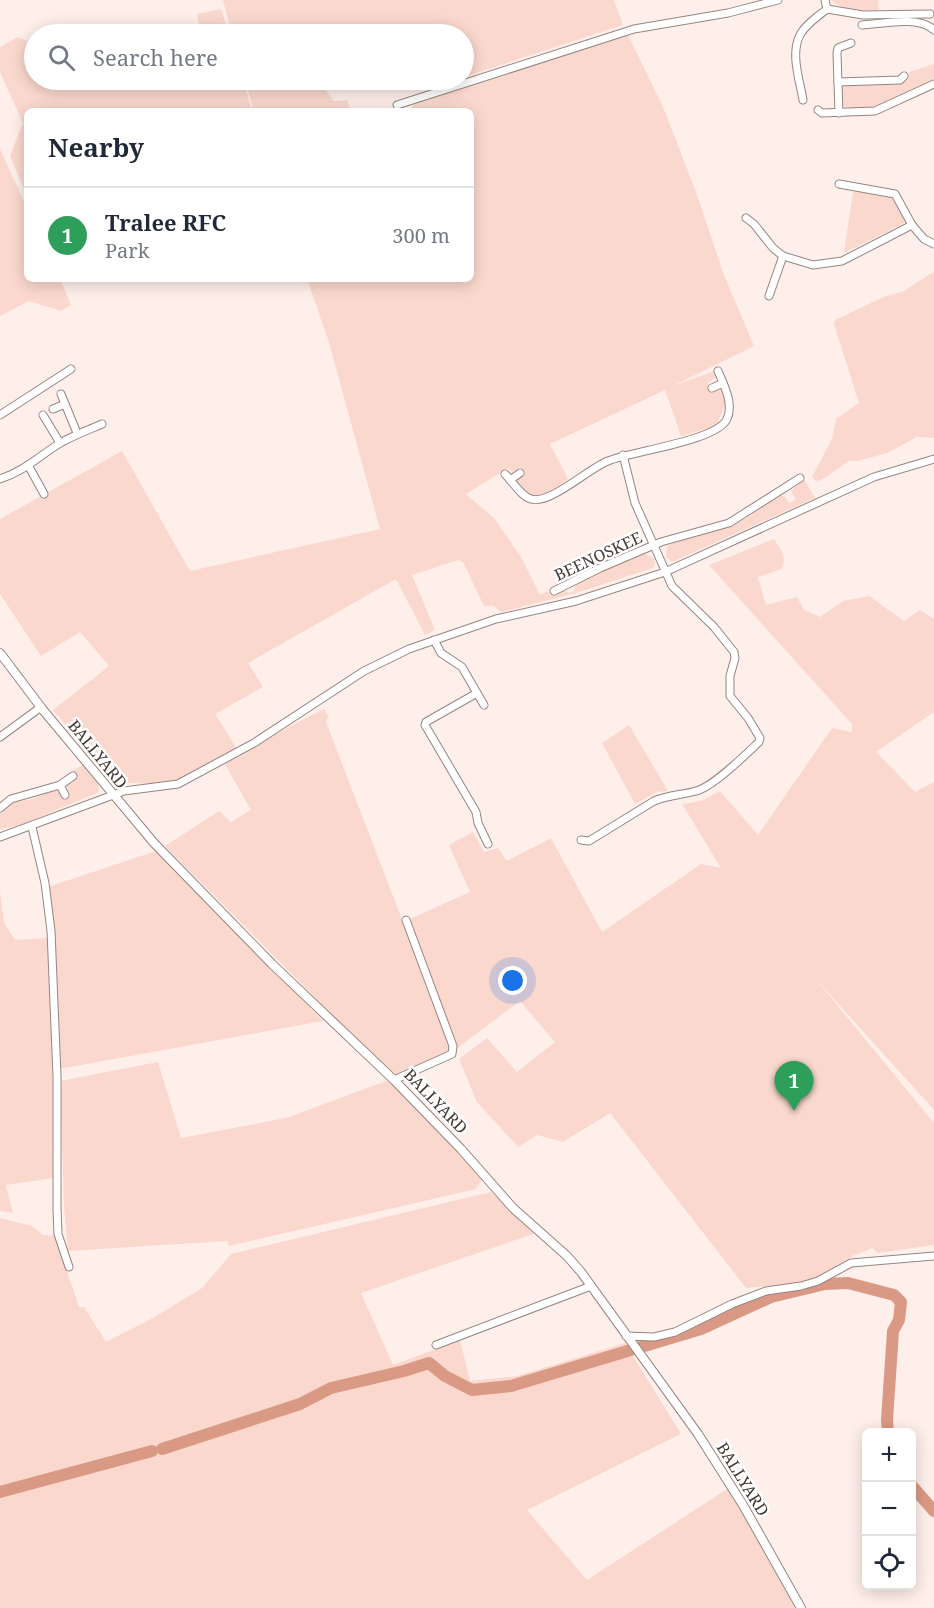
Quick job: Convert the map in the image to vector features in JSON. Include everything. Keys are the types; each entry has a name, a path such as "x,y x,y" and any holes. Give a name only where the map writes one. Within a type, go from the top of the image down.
{"street":[{"path":"474,81 634,30 728,13 778,0"},
{"path":"825,0 826,9"},
{"path":"803,100 796,60 799,36 826,9 863,15 930,14"},
{"path":"862,26 919,21 928,24 934,30"},
{"path":"839,113 838,48 851,43"},
{"path":"838,82 900,80 904,76"},
{"path":"818,110 822,113 875,111 934,84"},
{"path":"397,105 444,90"},
{"path":"839,184 895,194 912,225 924,239 934,244"},
{"path":"746,218 783,256 813,265 842,261 912,225"},
{"path":"769,296 783,256"},
{"path":"0,415 70,369"},
{"path":"520,472 508,477 526,496 539,500 547,498 574,482 592,467 623,455 700,437 719,429 727,420 730,407 718,371"},
{"path":"712,388 723,384"},
{"path":"61,394 77,434"},
{"path":"53,409 65,404"},
{"path":"43,415 60,443"},
{"path":"0,479 18,473 60,443 102,424"},
{"name":"BEENOSKEE","path":"581,840 589,841 654,801 704,788 759,742 760,738 756,729 730,696 730,676 735,658 734,652 714,627 672,586 635,503 623,455"},
{"path":"0,837 124,791 178,784 254,743 364,671 408,649 496,619 576,601 665,572 874,477 934,459"},
{"path":"28,465 44,494"},
{"name":"BEENOSKEE","path":"554,591 654,545 729,523 800,478"},
{"path":"434,640 441,653 462,667 484,705"},
{"name":"BALLYARD","path":"0,653 112,795 154,843 272,964 394,1080 461,1149 513,1209 567,1256 591,1286 709,1452 770,1550 801,1608"},
{"path":"477,693 426,722 425,725 476,812 478,823 488,844"},
{"path":"0,737 41,707"},
{"path":"0,808 11,799 60,785 73,776"},
{"path":"60,785 65,795"},
{"path":"32,827 45,883 51,931 57,1076 58,1234 69,1267"},
{"path":"394,1080 452,1054 453,1046 406,920"},
{"path":"628,1339 654,1337 675,1332 732,1304 766,1291 818,1281 851,1263 934,1256"},
{"path":"436,1345 591,1286"}],"shaded area":[{"path":"223,0 614,0 623,25 474,74 474,24 229,24"},
{"path":"831,0 878,0 879,10 847,8"},
{"path":"221,9 226,24 199,24 197,14"},
{"path":"628,35 663,107 696,192 724,275 754,346 673,386 714,371 716,377 708,383 710,391 722,386 726,403 716,426 681,436 665,390 550,444 568,479 551,490 532,496 518,482 517,477 524,472 520,467 512,472 508,468 466,494 494,518 521,557 540,595 548,591 550,596 563,590 570,593 575,590 579,581 644,553 653,558 655,563 653,568 576,593 501,612 494,606 484,606 463,562 458,560 412,575 435,630 425,635 396,579 248,663 263,687 215,714 237,749 174,781 152,784 114,783 53,710 109,666 80,632 41,656 0,594 0,519 122,451 190,571 380,529 328,339 308,282 474,282 474,108 412,107 417,101 452,90 474,90 474,83"},
{"path":"18,37 24,40 24,90 246,90 251,108 24,108 24,189 10,156 23,123 0,72 0,47"},
{"path":"934,64 934,79 888,102 861,109 850,108 842,104 841,89 846,85 902,83 908,80 909,72"},
{"path":"248,90 326,90 334,101 347,100 350,108 253,108"},
{"path":"0,149 24,201 24,282 61,282 71,305 61,311 29,301 0,316"},
{"path":"861,191 878,196 892,194 906,222 844,253 853,192"},
{"path":"934,272 934,438 917,437 887,453 858,461 849,461 826,477 815,480 812,477 832,439 836,419 859,403 834,324 835,320 886,296 902,292"},
{"path":"804,479 815,498 672,562 666,557 667,548 680,539 737,523 780,495 784,496 789,503 796,500 791,491"},
{"path":"774,539 784,560 782,569 758,577 766,605 797,597 804,610 820,617 843,601 869,596 904,621 920,610 934,619 934,712 876,752 915,792 934,782 934,1110 814,977 934,1123 934,1245 878,1253 872,1248 853,1256 809,1282 746,1288 610,1113 563,1142 537,1135 518,1147 477,1102 459,1059 487,1038 517,1072 555,1042 520,1001 452,1052 397,1080 165,846 219,811 231,822 251,810 223,761 324,709 328,716 326,722 403,922 470,892 449,845 473,832 484,852 498,848 507,861 551,838 602,932 701,864 721,868 682,804 701,801 720,791 758,835 832,728 852,732 852,724 709,565"},
{"path":"629,725 668,791 657,792 635,804 602,743"},
{"path":"83,765 98,783 97,793 20,825 0,829 0,813 8,805 55,790 60,791 65,797 70,794 66,784 76,776 72,771"},
{"path":"156,851 323,1021 59,1069 56,942 48,887"},
{"path":"0,891 4,923 15,940 47,938 52,1040 55,1173 53,1178 6,1185 13,1213 0,1211"},
{"path":"158,1062 181,1138 286,1118 389,1080 483,1178 476,1189 229,1246 227,1241 68,1251 64,1206 60,1081"},
{"path":"491,1192 536,1233 361,1293 393,1365 460,1340 470,1381 517,1376 625,1343 681,1434 527,1510 587,1580 727,1489 743,1505 795,1608 0,1608 0,1218 32,1226 43,1235 55,1236 79,1307 84,1307 106,1342 153,1318 202,1288 231,1254"}],"waterway":[{"path":"162,1449 300,1404 331,1388 429,1363 445,1376 472,1390 511,1386 701,1329 771,1297 825,1284 848,1283 894,1295 901,1302 899,1320 893,1331 888,1428"},
{"path":"0,1492 152,1451"},
{"path":"916,1491 934,1511"}],"place":[{"name":"Tralee RFC","path":"794,1111"}]}
